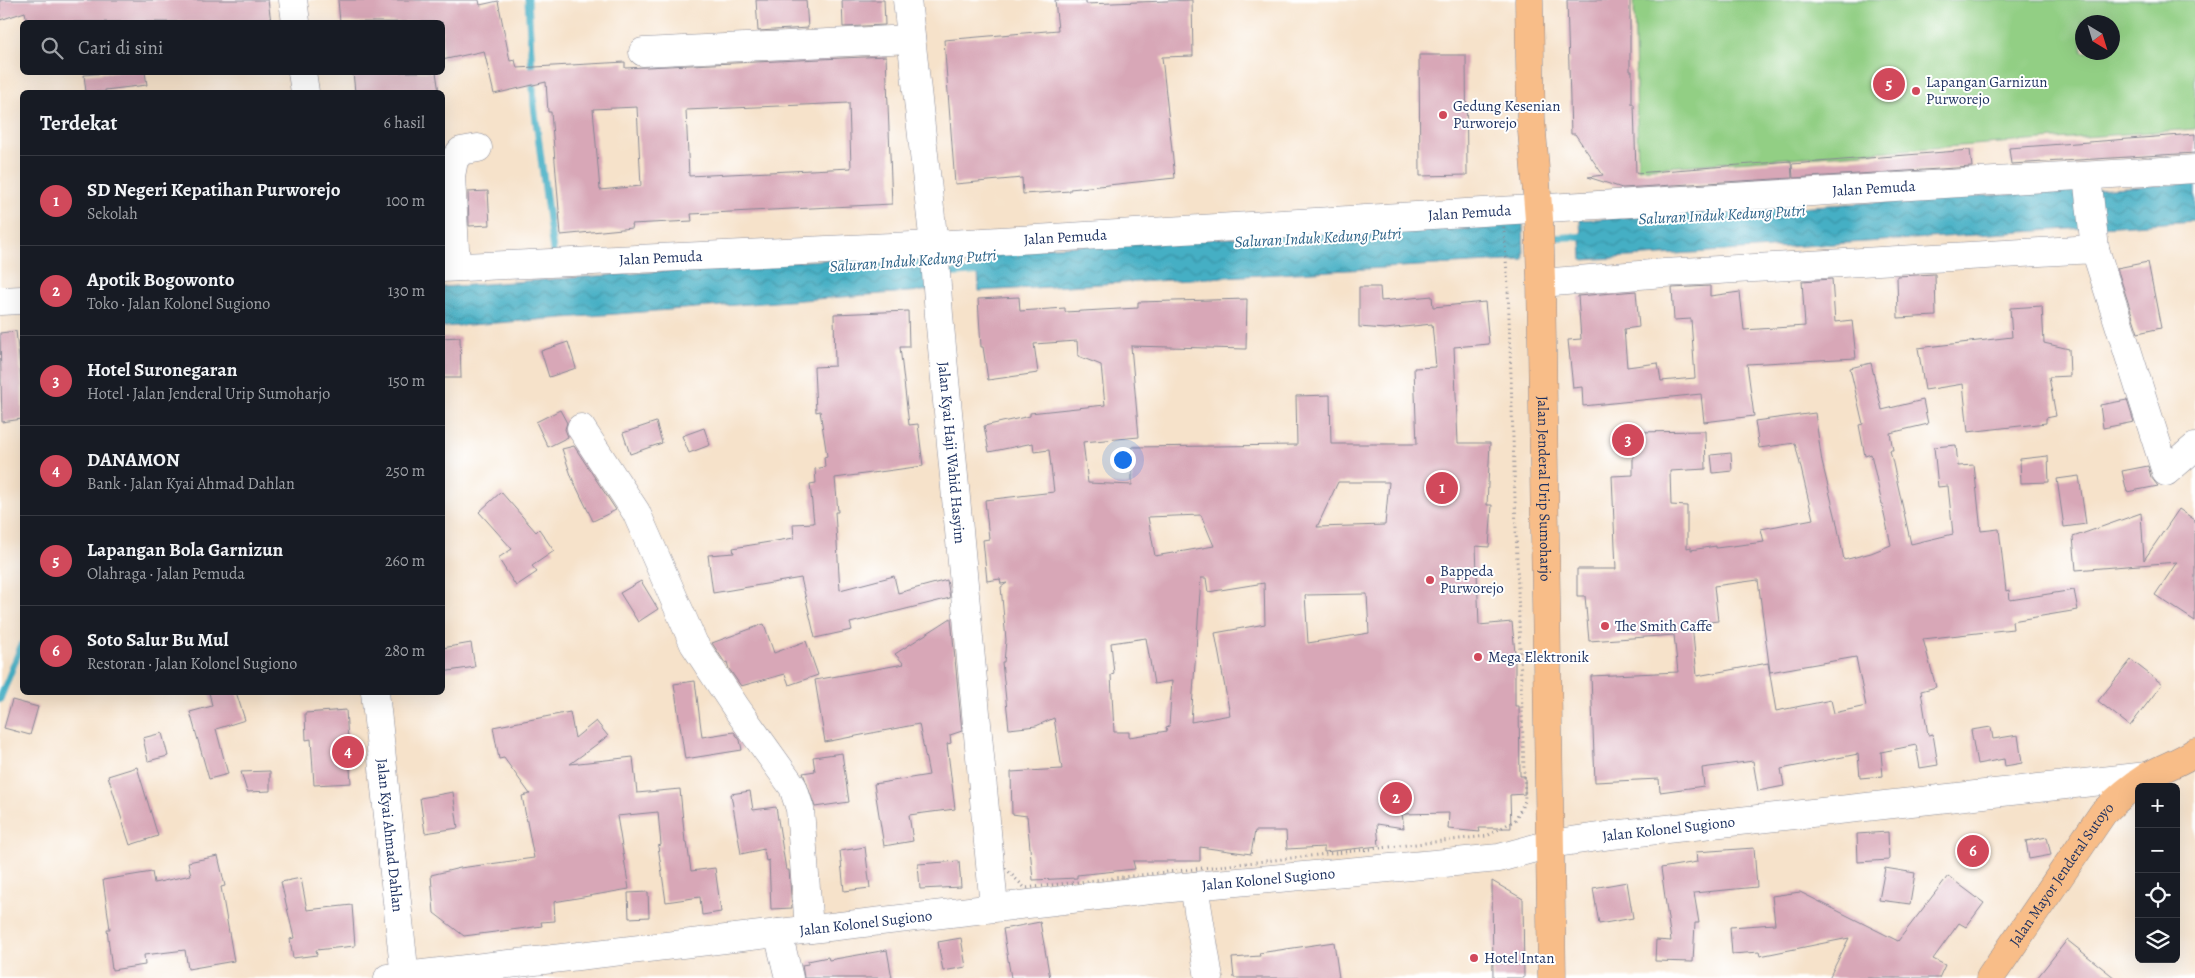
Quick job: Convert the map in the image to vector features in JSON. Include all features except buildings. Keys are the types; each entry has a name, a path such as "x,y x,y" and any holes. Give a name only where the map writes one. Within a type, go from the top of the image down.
{"main road":[{"name":"Jalan Jenderal Urip Sumoharjo","path":"1528,0 1541,282 1552,978"},
{"name":"Jalan Mayor Jenderal Sutoyo","path":"1990,978 2102,813 2124,792 2148,776 2172,766 2195,752"}],"street":[{"path":"293,0 296,20"},
{"name":"Jalan Kyai Haji Wahid Hasyim","path":"907,0 934,245 994,907"},
{"path":"642,52 911,39"},
{"path":"302,75 305,90"},
{"path":"449,268 451,176 454,160 461,151 478,148"},
{"name":"Jalan Pemuda","path":"449,268 1539,214 2088,182 2195,169"},
{"path":"2088,182 2094,242 2166,472 2195,447"},
{"path":"1541,282 2094,242"},
{"path":"0,301 20,300"},
{"path":"581,428 636,512 694,644 737,709 793,786 800,809 809,929"},
{"name":"Jalan Kyai Ahmad Dahlan","path":"374,695 399,977"},
{"name":"Jalan Kolonel Sugiono","path":"399,977 994,907 1194,886 1499,858 1550,844 1632,833 2148,776"},
{"path":"1194,886 1209,978"},
{"path":"778,933 789,978"}],"path":[{"path":"1503,217 1508,287 1525,801 1515,820 1487,836 1025,888 1003,866 946,261 958,255 1503,217"}],"green space":[{"name":"Lapangan Garnizun Purworejo","path":"1634,0 2195,0 2195,129 1638,169"}],"water":[{"path":"2195,183 2195,221 1582,260 1580,220"},
{"path":"1523,223 1524,260 979,291 977,251"},
{"path":"933,252 935,290 445,327 445,287"}],"waterway":[{"path":"528,0 534,105 554,258"},
{"name":"Saluran Induk Kedung Putri","path":"1546,238 1590,236"},
{"name":"Saluran Induk Kedung Putri","path":"942,274 986,271"},
{"name":"Saluran Induk Kedung Putri","path":"0,699 20,649"}],"place":[{"name":"Lapangan Bola Garnizun","path":"1889,84"},
{"name":"Lapangan Garnizun Purworejo","path":"1916,91"},
{"name":"Gedung Kesenian Purworejo","path":"1443,115"},
{"name":"Hotel Suronegaran","path":"1628,440"},
{"name":"SD Negeri Kepatihan Purworejo","path":"1442,488"},
{"name":"Bappeda Purworejo","path":"1430,580"},
{"name":"The Smith Caffe","path":"1605,626"},
{"name":"Mega Elektronik","path":"1478,657"},
{"name":"DANAMON","path":"348,752"},
{"name":"Apotik Bogowonto","path":"1396,798"},
{"name":"Soto Salur Bu Mul","path":"1973,851"},
{"name":"Hotel Intan","path":"1474,958"}]}
